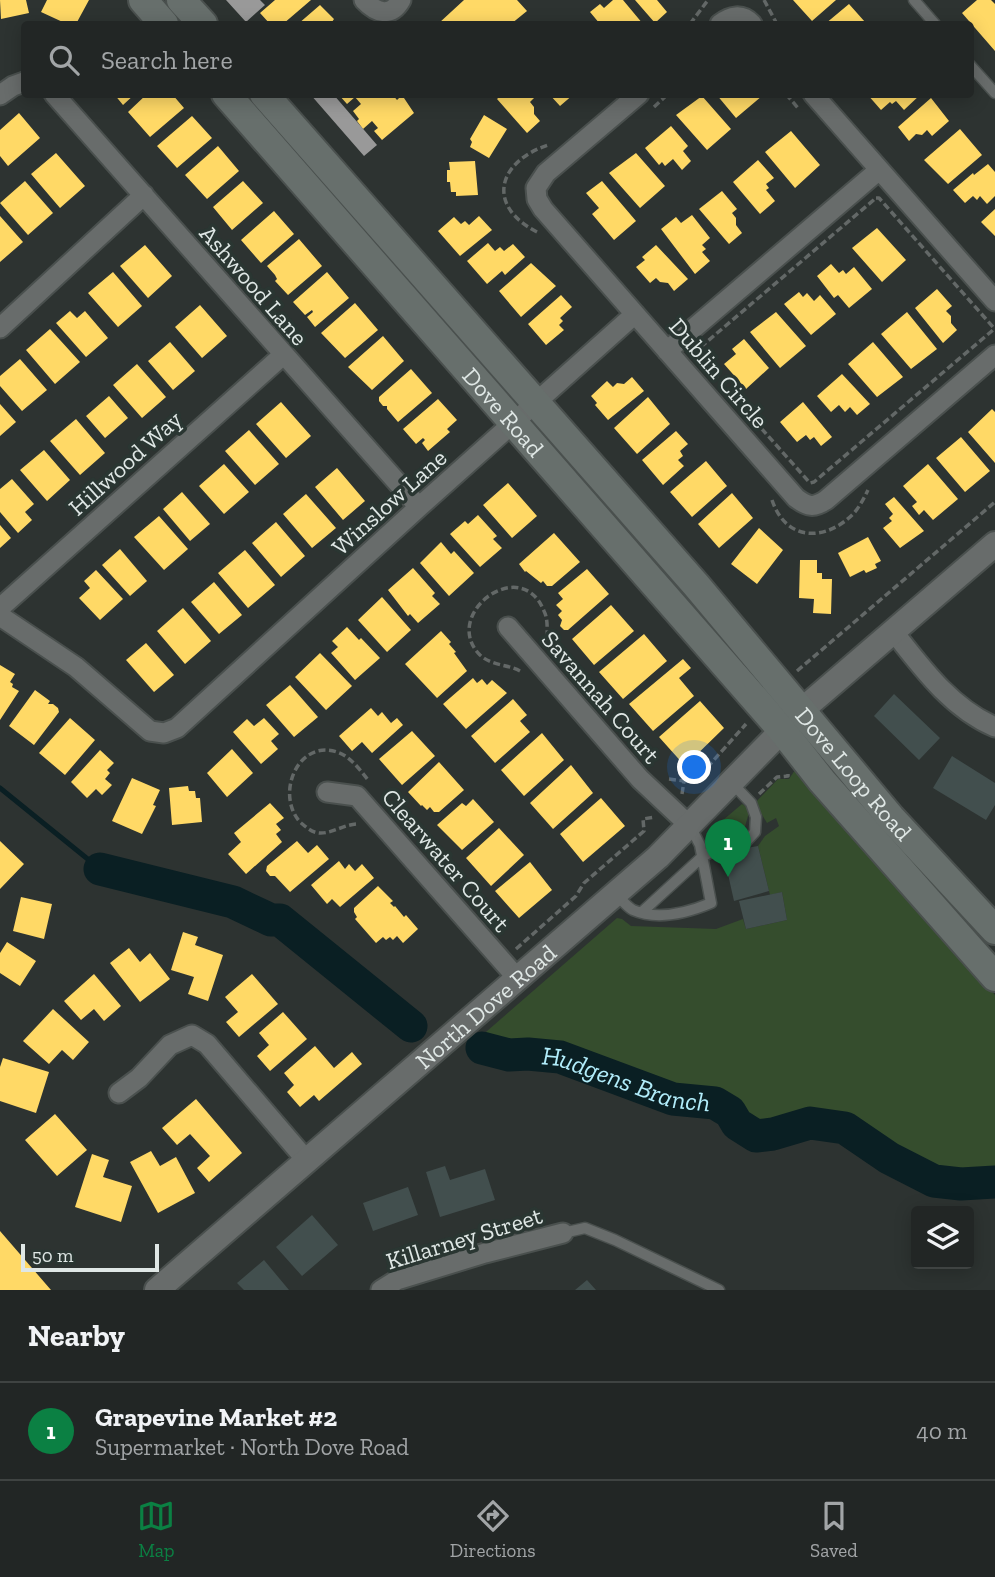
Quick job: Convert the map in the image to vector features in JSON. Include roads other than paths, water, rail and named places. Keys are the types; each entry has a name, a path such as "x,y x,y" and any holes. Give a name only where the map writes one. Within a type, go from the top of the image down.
{"main road":[{"path":"142,0 161,21"},
{"path":"181,0 200,21"},
{"name":"Dove Road","path":"230,98 782,730"},
{"name":"Dove Road","path":"268,98 696,585 802,710"},
{"name":"Dove Loop Road","path":"802,710 891,818 995,930"},
{"name":"Dove Loop Road","path":"782,730 822,782 995,977"}],"street":[{"path":"364,0 373,10 381,13 392,10 401,0"},
{"path":"724,21 737,16 749,21"},
{"path":"0,95 21,83"},
{"name":"Ashwood Lane","path":"58,98 419,507"},
{"path":"816,98 995,300"},
{"name":"Dublin Circle","path":"643,103 546,173 536,188 537,200 796,498 807,506 817,506 827,500 995,355"},
{"path":"667,351 879,170"},
{"path":"0,328 144,195"},
{"name":"Winslow Lane","path":"0,616 76,667 150,731 164,733 177,728 635,314"},
{"name":"Hillwood Way","path":"0,608 283,355"},
{"name":"Dove Loop Road","path":"802,710 995,544"},
{"name":"Savannah Court","path":"508,627 640,779 690,826"},
{"path":"893,631 930,679 958,704 995,727"},
{"name":"North Dove Road","path":"157,1290 307,1161 511,971 616,894 690,826 802,710"},
{"name":"Clearwater Court","path":"327,792 357,796 511,971"},
{"path":"119,1093 139,1078 170,1045 192,1035 207,1044 307,1161"},
{"name":"Killarney Street","path":"381,1290 397,1280 563,1233"}],"lane":[{"path":"914,0 932,21"},
{"path":"974,68 995,93"},
{"path":"642,912 702,857 720,847 744,843 755,832 756,817 751,803 731,783"},
{"path":"616,894 631,909 663,916 692,911 711,903 700,845 690,826"},
{"path":"563,1233 585,1228 719,1290"}],"waterway":[{"path":"0,788 100,869"},
{"name":"Hudgens Branch","path":"100,869 233,902 271,920 280,920 411,1026"},
{"name":"Hudgens Branch","path":"482,1048 509,1055 560,1057 673,1099 715,1103 730,1112 737,1124 756,1136 810,1123 845,1128 889,1158 934,1181 961,1184 995,1182"}],"place":[{"name":"Grapevine Market #2","path":"728,877"}]}
